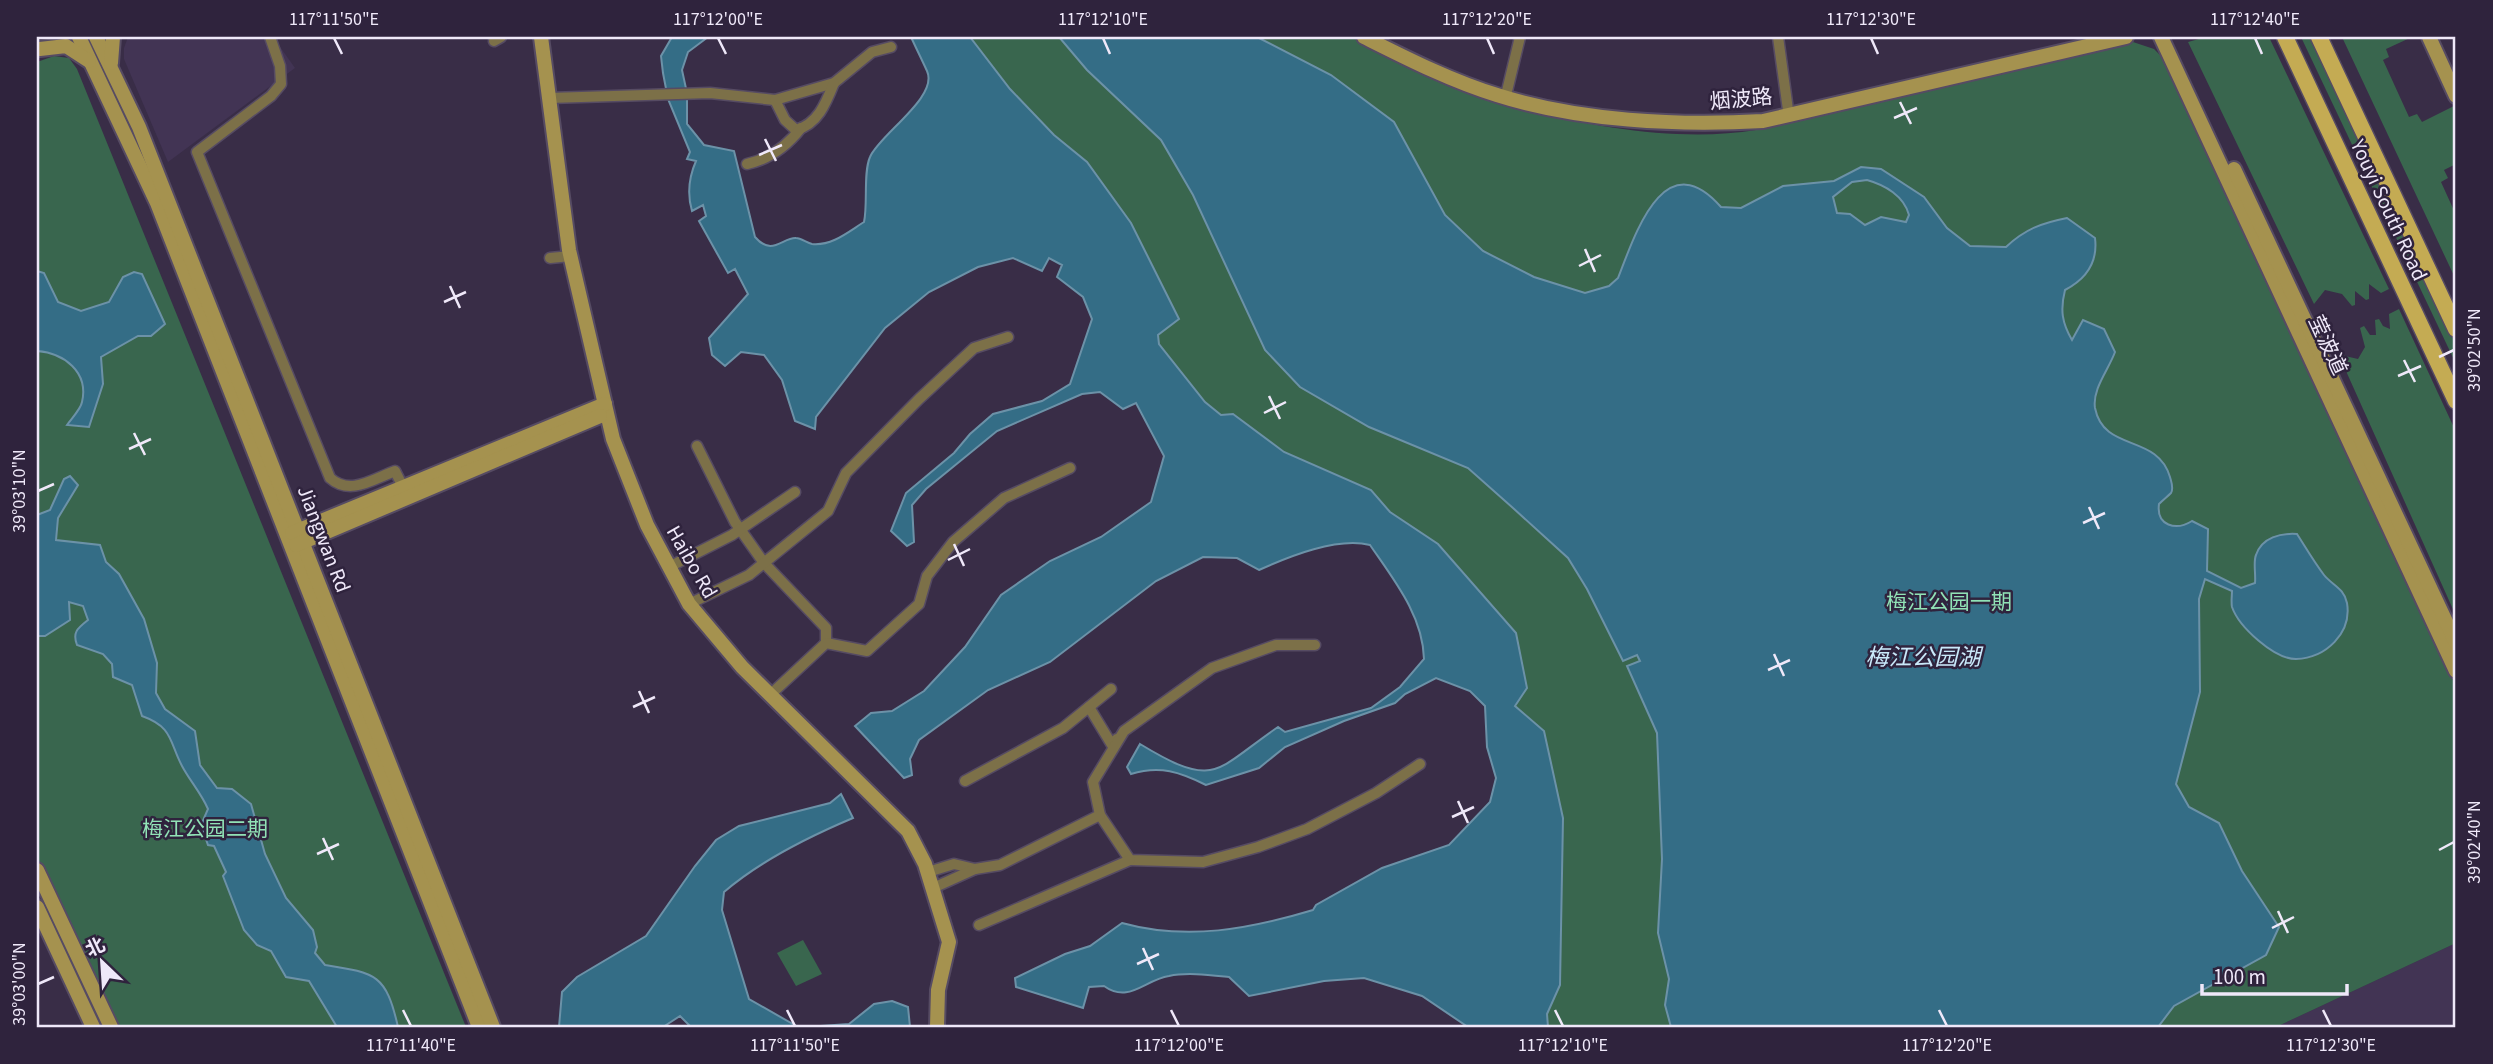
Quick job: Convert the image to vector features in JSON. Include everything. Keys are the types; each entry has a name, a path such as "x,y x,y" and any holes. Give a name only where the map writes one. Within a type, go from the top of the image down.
{"main road":[{"path":"38,49 69,37"},
{"path":"79,37 105,71"},
{"path":"79,37 95,40 105,71"},
{"path":"105,71 113,37"},
{"name":"Haibo Rd","path":"541,37 571,256 613,439 647,525 689,604 770,695 887,807 908,831 928,872 948,942 938,990 937,1027"},
{"name":"烟波路","path":"1364,37 1496,95 1550,108 1667,123 1724,124 1763,121 2126,37"},
{"name":"烟波路","path":"1378,37 1507,91 1587,108 1680,119 1727,118 1788,110 2091,37"},
{"name":"莹波道","path":"2161,37 2456,671"},
{"name":"莹波道","path":"2171,37 2456,643"},
{"name":"Youyi South Road","path":"2285,37 2456,401"},
{"path":"2291,37 2293,56"},
{"name":"Youyi South Road","path":"2319,37 2456,329"},
{"path":"2429,37 2456,96"},
{"path":"2436,37 2456,79"},
{"path":"38,49 55,46 75,50 105,71"},
{"name":"Jiangwan Rd","path":"105,71 493,1027"},
{"path":"295,538 606,409"},
{"name":"Jiangwan Rd","path":"295,538 479,1027"},
{"path":"37,870 111,1027"},
{"path":"37,906 93,1027"}],"street":[{"path":"270,37 280,66 281,83 271,96 197,152 330,478 339,486 353,487 395,471 406,492"},
{"path":"1507,91 1520,37"},
{"path":"1778,37 1788,110"},
{"path":"549,98 698,93 775,100 834,83 872,52 891,47"},
{"path":"775,100 785,120 796,130 809,126 823,108 834,83"},
{"path":"747,164 759,161 789,145 801,128"},
{"path":"550,258 571,256"},
{"path":"689,604 749,575 828,511 846,473 919,399 974,348 1008,337"},
{"path":"697,446 740,530 764,563 826,628 826,643 770,695"},
{"path":"826,643 867,651 919,604 927,576 953,542 1004,498 1070,468"},
{"path":"669,566 740,530 795,492"},
{"path":"1089,707 1112,745 1124,731 1212,668 1276,645 1315,645"},
{"path":"965,781 1063,728 1111,689"},
{"path":"1124,731 1093,782 1100,815 1130,860"},
{"path":"979,925 1130,860 1203,862 1258,847 1307,829 1376,793 1420,764"},
{"path":"933,888 975,869 1000,865 1100,815"},
{"path":"928,872 954,864 975,869"}],"shaded area":[{"path":"128,37 273,37 295,68 168,162 124,59"},
{"path":"2456,943 2456,1027 2276,1027"}],"green space":[{"name":"梅江公园一期","path":"970,37 1354,37 1443,81 1548,115 1657,133 1708,134 1787,124 2133,42 2154,49 2167,62 2456,687 2456,943 2276,1027 1548,1027 1547,1014 1560,985 1563,818 1544,731 1515,706 1405,523 1390,512 1371,490 1284,452 1221,415 1205,402 1159,344 1157,335 1179,318 1131,223 1087,162 1054,135 1010,89"},
{"path":"2206,37 2269,37 2389,289 2381,293 2369,284 2369,299 2366,300 2355,291 2355,305 2352,306 2342,294 2325,290 2314,304 2188,42"},
{"path":"2301,37 2310,37 2456,345 2456,364"},
{"path":"2342,37 2412,37 2386,49 2389,57 2383,60 2409,117 2417,114 2422,122 2456,105 2456,164 2444,170 2448,178 2441,182 2456,215 2456,280"},
{"name":"梅江公园二期","path":"54,56 69,58 77,69 466,1027 112,1027 37,863 37,62"},
{"path":"2399,309 2456,432 2456,616 2337,351 2358,359 2365,347 2360,328 2364,326 2370,335 2376,335 2375,320 2379,319 2383,326 2390,329 2389,314"},
{"path":"803,940 822,974 796,986 777,953"}],"water":[{"path":"672,37 708,37 688,52 682,70 687,93 687,124 704,145 734,151 755,237 761,243 772,246 791,238 812,244 826,243 840,238 864,222 870,157 884,138 917,104 928,81 927,71 911,37 970,37 1010,89 1054,135 1087,162 1131,223 1179,319 1158,335 1159,344 1205,402 1221,415 1233,414 1284,452 1371,490 1390,512 1438,544 1516,633 1527,688 1515,706 1544,731 1563,818 1560,985 1547,1014 1548,1027 1468,1027 1422,996 1364,978 1324,981 1249,996 1229,977 1176,975 1160,978 1129,992 1121,993 1104,986 1089,987 1083,1008 1016,987 1015,978 1065,954 1090,946 1122,923 1194,932 1266,923 1313,910 1316,905 1382,868 1449,845 1490,802 1496,778 1487,747 1485,706 1470,691 1436,678 1405,694 1395,703 1344,721 1285,747 1259,768 1206,785 1170,771 1151,770 1131,774 1127,767 1140,744 1185,767 1214,769 1240,755 1278,727 1285,732 1371,708 1400,687 1424,659 1419,628 1413,613 1370,545 1357,543 1329,546 1299,554 1259,570 1237,558 1203,557 1156,581 1050,662 988,690 919,740 910,759 912,775 904,778 855,726 871,713 892,711 924,691 965,647 1001,595 1050,561 1101,537 1151,502 1164,456 1136,403 1123,409 1100,392 1082,394 997,431 926,489 912,505 914,542 907,546 891,531 906,493 954,453 970,434 993,414 1042,401 1070,384 1092,319 1083,297 1057,277 1062,265 1049,258 1042,271 1013,258 978,267 929,292 885,328 816,417 815,429 795,421 782,380 764,355 741,352 725,366 712,355 709,338 748,294 735,269 728,273 699,221 706,216 703,205 692,211 690,186 696,161 687,159 690,152 668,99 661,56"},
{"name":"梅江公园湖","path":"1059,37 1257,37 1331,75 1394,122 1445,215 1483,251 1534,277 1585,293 1609,286 1618,278 1633,240 1654,202 1668,190 1683,185 1701,190 1721,207 1741,208 1783,186 1834,181 1861,167 1881,169 1924,197 1947,228 1970,246 2006,247 2034,228 2067,218 2095,238 2095,255 2089,269 2079,281 2065,290 2062,310 2064,322 2072,340 2083,320 2104,329 2115,352 2098,386 2095,408 2100,422 2109,432 2154,454 2163,463 2172,485 2171,493 2159,504 2164,522 2180,526 2192,521 2208,529 2207,571 2241,588 2255,583 2255,558 2267,540 2279,535 2297,534 2313,560 2343,594 2347,603 2345,624 2335,642 2317,654 2296,659 2287,658 2268,648 2242,624 2232,607 2232,591 2205,579 2199,599 2200,692 2176,784 2189,807 2219,823 2242,871 2279,927 2266,955 2174,1006 2158,1027 1671,1027 1665,1005 1669,979 1658,933 1662,859 1657,733 1627,666 1640,661 1637,655 1623,661 1587,589 1568,558 1468,468 1369,427 1300,387 1265,350 1193,195 1161,140 1087,70","holes":["1852,182 1874,182 1893,192 1903,202 1909,215 1906,222 1881,217 1865,225 1850,214 1837,213 1833,197"]},
{"path":"37,271 44,273 58,302 81,311 109,302 123,277 134,272 142,274 165,324 151,336 138,336 101,357 103,384 89,427 67,425 82,402 82,382 78,373 65,360 37,351"},
{"path":"70,476 78,485 58,518 56,540 100,545 106,562 119,574 144,619 157,663 156,693 165,709 195,731 200,765 217,788 232,789 251,804 265,854 286,898 313,930 317,947 315,953 325,965 367,974 376,979 389,996 398,1027 337,1027 309,981 286,977 271,951 257,945 244,930 223,876 226,872 214,846 208,845 201,825 208,809 182,766 169,736 160,725 142,716 132,685 113,677 112,664 103,654 77,645 77,631 88,620 83,606 69,602 70,620 45,636 37,636 37,515 50,510 64,479"},
{"path":"841,794 853,818 786,850 724,892 722,910 749,999 798,1027 691,1027 680,1016 663,1027 559,1027 562,992 577,977 646,936 716,840 739,826 830,803"},
{"path":"892,1001 908,1007 910,1027 806,1027 849,1024 874,1004"}]}
